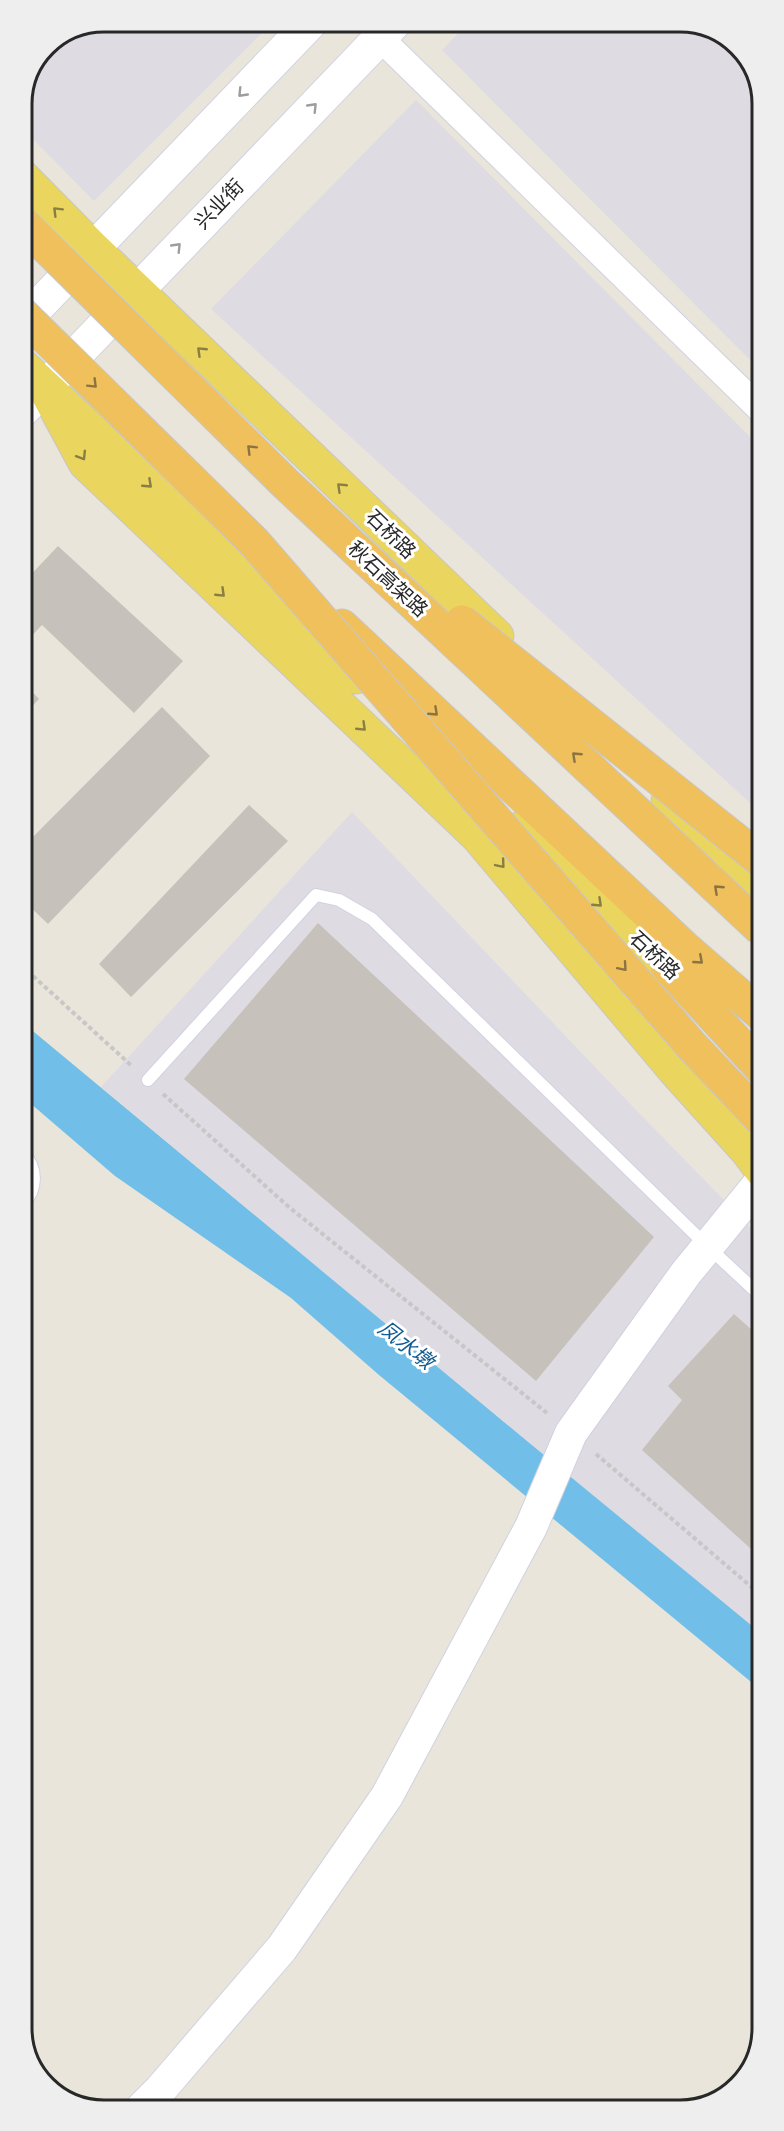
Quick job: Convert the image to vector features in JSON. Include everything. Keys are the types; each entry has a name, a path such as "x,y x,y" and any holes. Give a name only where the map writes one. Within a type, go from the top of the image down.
{"highway":[{"name":"秋石高架路","path":"32,233 285,483 752,921"},
{"path":"32,324 254,542 686,949 752,1005"},
{"path":"285,483 752,853"},
{"path":"254,542 683,1036 752,1109"},
{"path":"667,966 752,1058"}],"main road":[{"path":"32,312 301,32"},
{"name":"兴业街","path":"33,376 137,289 385,32"},
{"name":"石桥路","path":"32,186 93,248 752,883"},
{"path":"33,376 85,463 477,836 675,1071 752,1158"},
{"name":"石桥路","path":"33,376 752,1045"}],"street":[{"path":"391,32 752,401"},
{"path":"151,2099 282,1948 387,1796 531,1527 571,1433 706,1245 752,1192"}],"lane":[{"path":"148,1080 316,895 339,900 372,919 752,1288"},
{"path":"32,1168 36,1181 32,1192"}],"path":[{"path":"32,975 290,1208 571,1433 752,1587"}],"shaded area":[{"path":"263,32 94,201 32,138 33,90 37,76 53,53 76,37 90,33"},
{"path":"459,32 685,32 708,37 731,53 747,76 752,94 752,362 442,50"},
{"path":"416,100 752,439 752,805 211,309"},
{"path":"352,812 752,1229 752,1626 527,1441 101,1087"}],"water":[{"name":"凤水墩","path":"32,1030 752,1626 752,1683 379,1375 291,1298 115,1176 32,1105"}],"building":[{"path":"58,546 183,661 134,713 42,625 32,636 32,573"},
{"path":"32,692 39,699 32,706"},
{"path":"162,707 210,756 48,924 32,909 32,838"},
{"path":"249,805 288,841 131,997 99,964"},
{"path":"318,923 654,1237 536,1381 184,1079"},
{"path":"734,1314 752,1330 752,1550 642,1450 682,1400 668,1386"}]}
